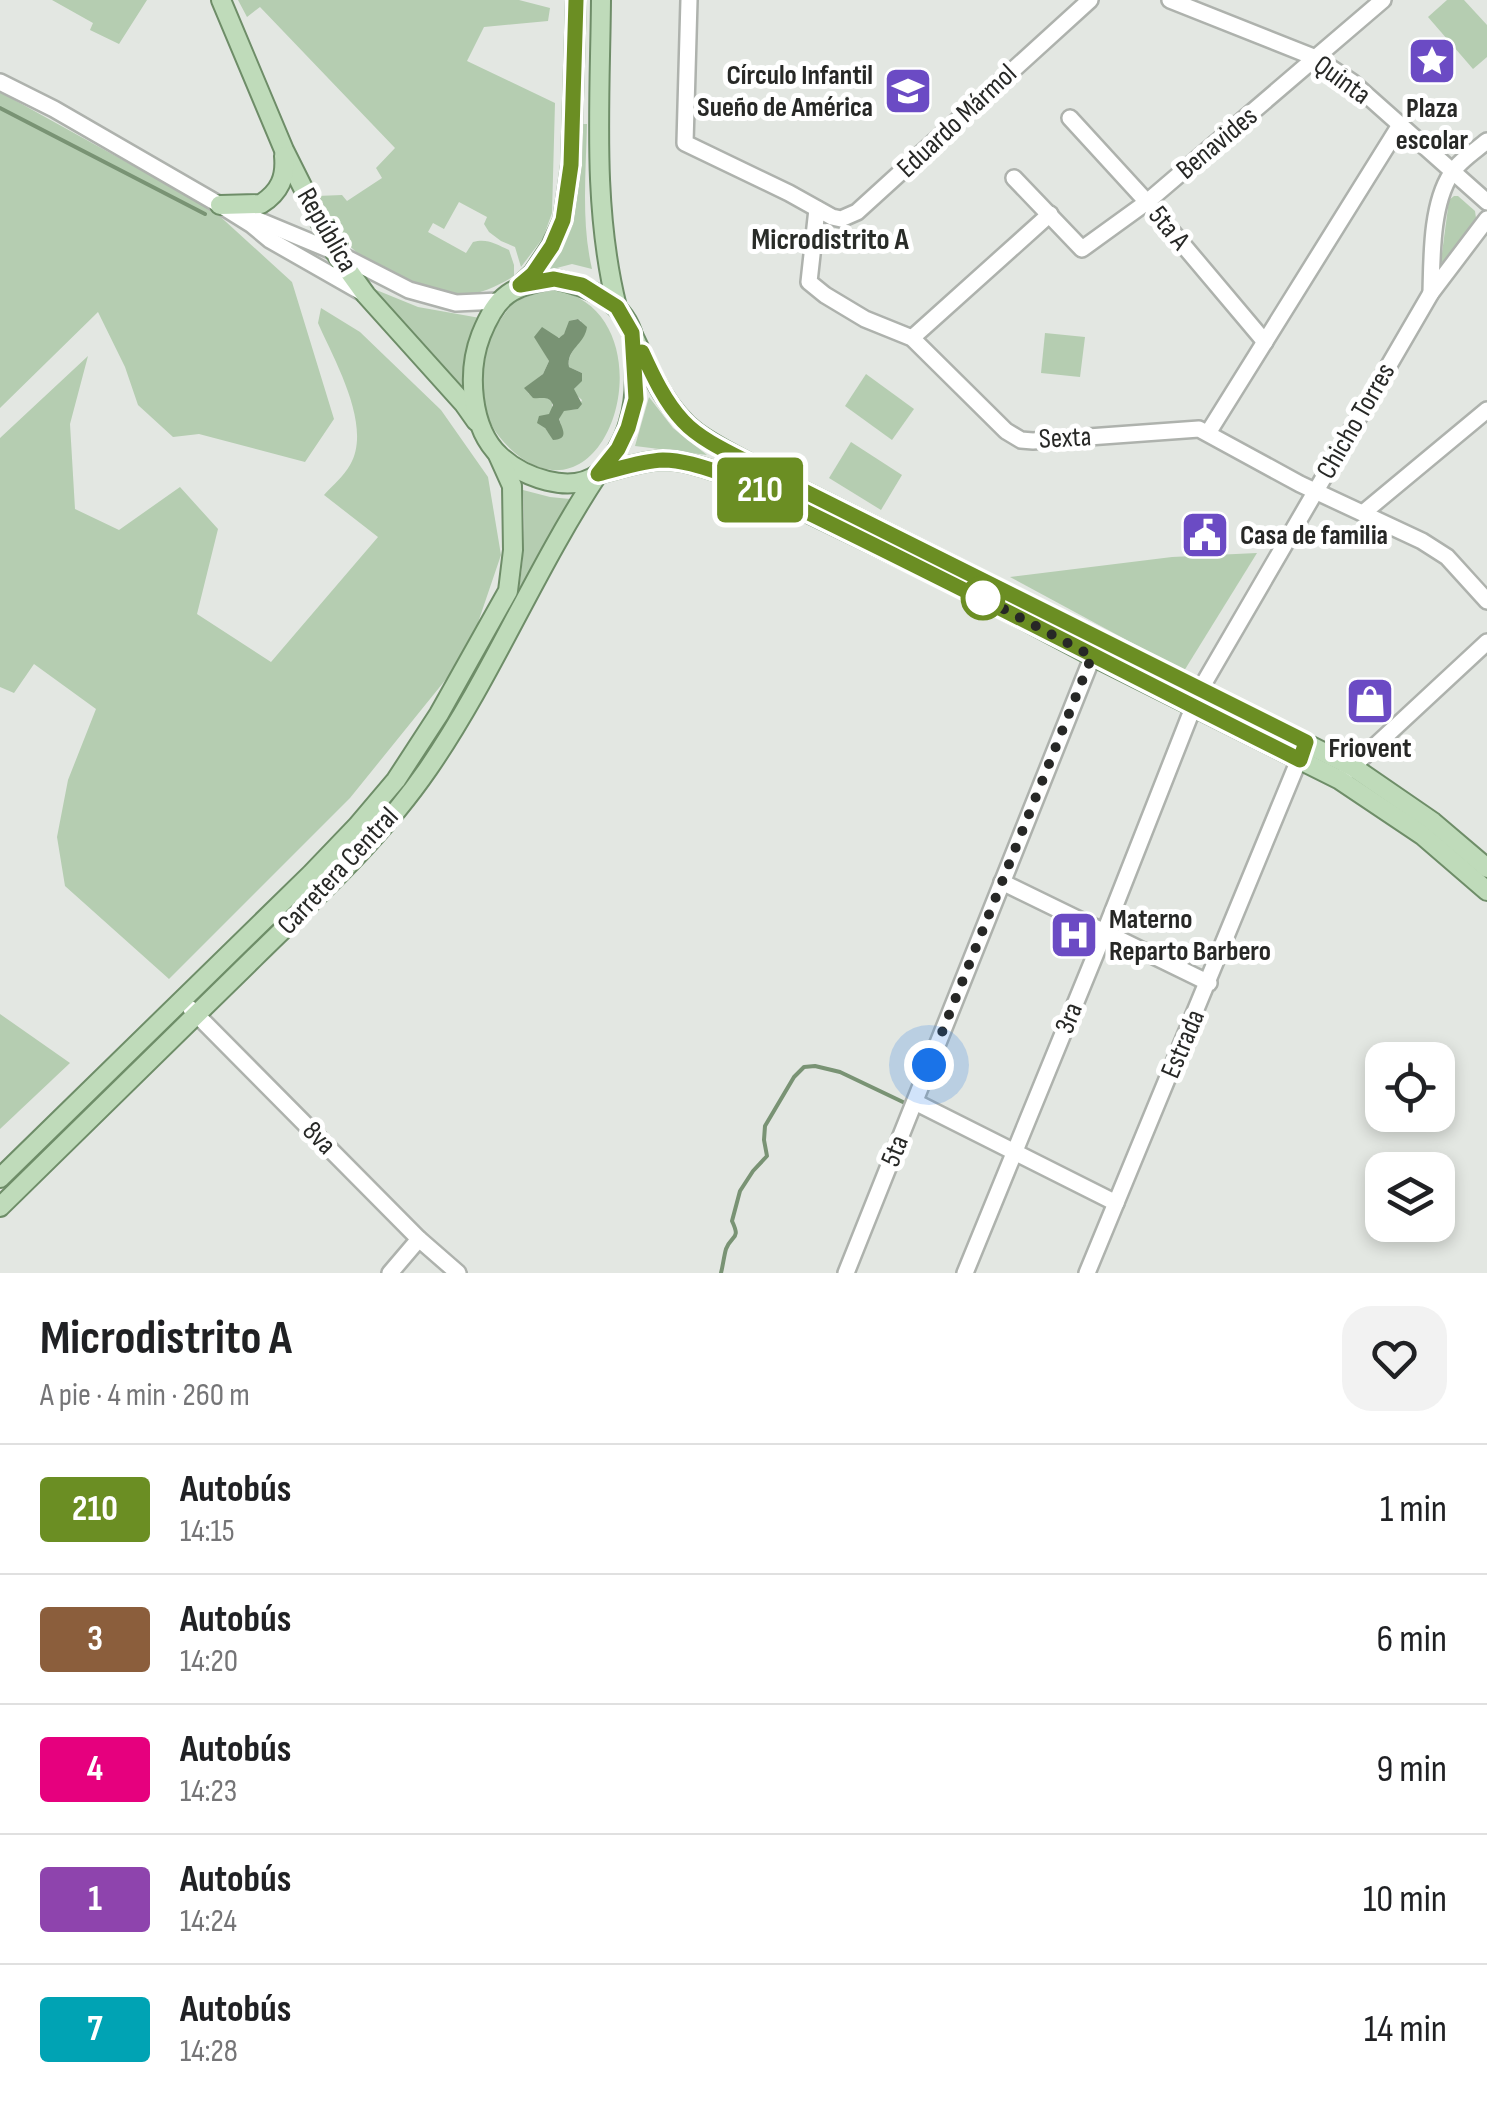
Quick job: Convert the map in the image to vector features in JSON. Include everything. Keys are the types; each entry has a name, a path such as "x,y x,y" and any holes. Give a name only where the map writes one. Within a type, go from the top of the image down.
{"main road":[{"name":"República","path":"221,0 284,150 335,252 366,295 464,404 482,430"},
{"path":"576,0 571,165 563,220 552,246 533,274 499,301 488,318 474,360 471,385 482,430 498,455 546,482 575,483 636,464 664,460 768,483"},
{"path":"601,0 601,198 608,268 617,307 682,421 768,483 1346,773 1433,822 1487,868"},
{"path":"220,205 261,204 274,195 284,178 284,150"},
{"path":"520,285 554,279 582,285 617,307"},
{"path":"598,474 618,449 636,399 632,333"},
{"name":"Carretera Central","path":"0,1178 312,874 396,780 439,714 508,591 514,550 512,486 498,455"},
{"name":"Carretera Central","path":"0,1207 370,841 428,769 598,474"},
{"path":"1346,773 1487,890"}],"street":[{"path":"689,0 684,144 817,209"},
{"name":"Eduardo Mármol","path":"817,209 841,219 857,212 1090,0"},
{"name":"Quinta","path":"1170,0 1316,58 1352,82 1487,202"},
{"name":"Benavides","path":"1014,178 1082,249 1147,202 1384,0"},
{"path":"0,82 220,205 270,240 366,295"},
{"name":"5ta A","path":"1070,118 1265,342"},
{"path":"1208,434 1400,126"},
{"name":"Chicho Torres","path":"1432,293 1432,248 1441,194 1453,171 1487,141"},
{"path":"220,205 335,252 410,290 456,303 499,301"},
{"name":"Sexta","path":"817,209 809,282 865,320 912,338 1006,432 1022,440 1199,429 1422,541 1447,557 1487,601"},
{"path":"912,338 1050,214"},
{"name":"Chicho Torres","path":"1197,698 1432,293 1487,218"},
{"path":"1363,513 1487,410"},
{"path":"1346,773 1487,642"},
{"name":"5ta","path":"846,1273 1096,648"},
{"name":"3ra","path":"966,1273 1197,698"},
{"name":"Estrada","path":"1087,1273 1302,751"},
{"path":"1002,882 1209,982"},
{"name":"8va","path":"182,1000 419,1239 458,1273"},
{"path":"914,1102 1116,1203"},
{"path":"390,1273 419,1239"}],"shaded area":[{"path":"52,0 147,0 119,44 90,30 93,23"},
{"path":"238,0 519,0 550,8 548,21 484,27 467,61 555,103 552,213 543,238 521,267 515,247 489,232 484,224 487,217 459,202 444,229 433,223 428,232 466,253 478,241 509,250 514,276 477,293 448,294 397,278 352,248 317,196 342,195 347,201 382,178 376,168 395,148 260,7 247,17"},
{"path":"1447,0 1464,0 1487,25 1487,57 1473,69 1428,17"},
{"path":"0,92 213,210 292,282 334,419 305,462 199,434 173,437 138,405 125,367 98,312 0,408"},
{"path":"582,124 587,124 585,215 592,269 572,264 549,270 572,217"},
{"path":"1454,196 1475,211 1476,218 1443,264 1449,200"},
{"path":"369,287 418,307 480,318 465,356 465,389"},
{"path":"557,290 591,307 612,336 620,371 616,408 603,440 582,463 553,470 520,457 497,433 488,416 483,376 486,350 511,305","holes":["573,320 581,321 569,367 582,373 574,389 582,400 578,409 564,410 559,418 561,425 548,432 545,428 552,402 529,394 525,388 543,374 549,361 543,350 562,337"]},
{"path":"321,308 360,332 441,410 488,477 501,555 468,652 350,798 169,979 65,886 57,837 68,780 96,709 34,664 14,693 0,687 0,438 88,356 70,424 75,509 119,530 180,487 218,529 197,614 271,662 378,537 324,495 350,465 357,432 349,393 318,323"},
{"path":"578,319 587,327 570,356 569,367 582,373 582,381 574,389 582,404 578,409 564,411 559,419 563,436 553,440 537,423 539,416 549,414 553,405 545,398 533,398 524,388 543,374 549,361 534,337 542,327 559,338 569,321"},
{"path":"1045,333 1085,337 1080,377 1041,373"},
{"path":"866,374 914,409 892,440 845,406"},
{"path":"649,397 673,428 707,455 635,446"},
{"path":"851,442 902,475 881,510 829,478"},
{"path":"523,490 570,499 517,597 524,544"},
{"path":"1257,553 1184,671 1010,577 1172,557"},
{"path":"0,1014 70,1063 0,1129"}],"waterway":[{"path":"0,108 205,214"},
{"path":"721,1273 726,1249 736,1234 732,1221 740,1191 767,1156 765,1126 804,1067 840,1072 905,1103"}],"bus line":[{"name":"210","path":"576,0 571,165 563,220 552,246 533,274 520,285 554,279 582,285 617,307 632,333 636,399 618,449 598,474 664,460 736,478 983,598 1300,760 1306,742 772,475 697,433 682,421 662,392 642,352"}],"place":[{"name":"Plaza escolar","path":"1432,61"},
{"name":"Círculo Infantil Sueño de América","path":"908,91"},
{"name":"Casa de familia","path":"1205,535"},
{"name":"Friovent","path":"1370,701"},
{"name":"Materno Reparto Barbero","path":"1074,935"}],"district":[{"name":"Microdistrito A","path":"830,240"}],"route":[{"path":"929,1065 1092,656 983,598"}]}
